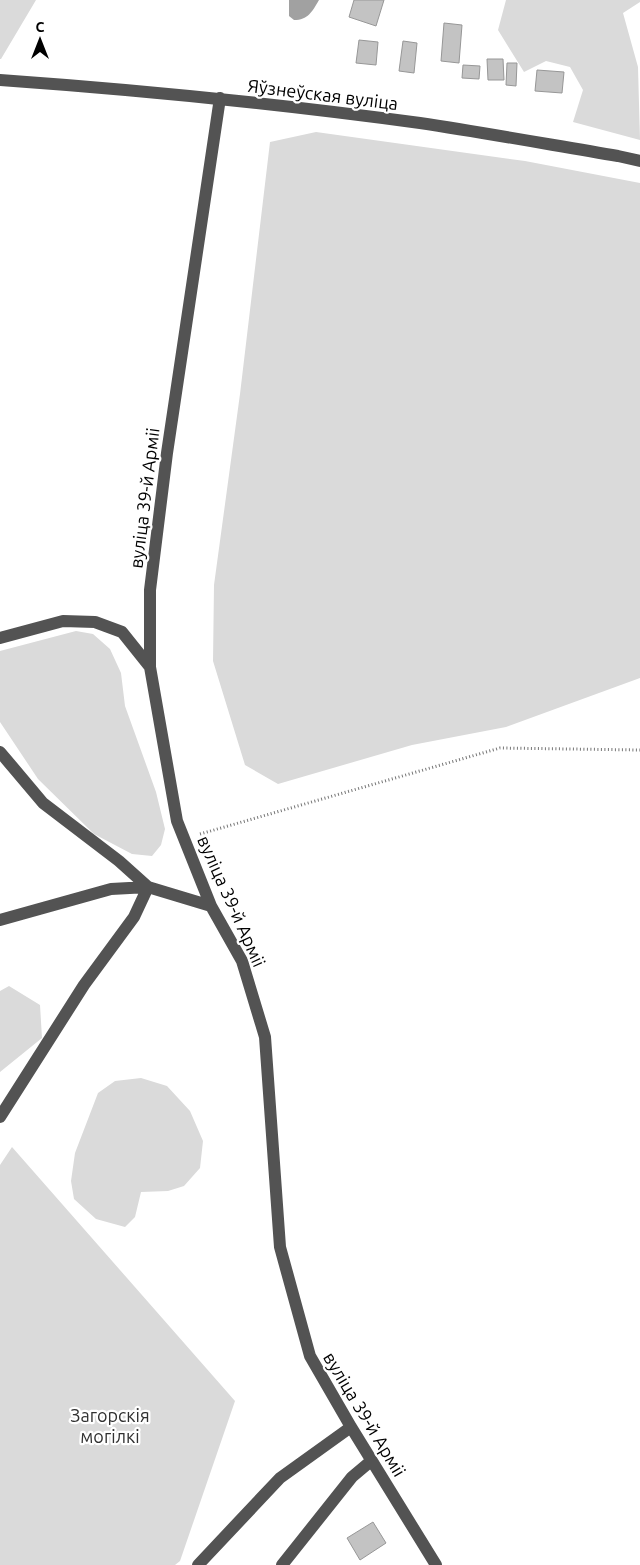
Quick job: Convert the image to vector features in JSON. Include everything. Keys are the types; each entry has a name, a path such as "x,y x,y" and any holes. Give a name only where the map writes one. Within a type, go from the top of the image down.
{"street":[{"name":"Яўзнеўская вуліца","path":"0,80 95,86 220,98 421,123 640,161"},
{"name":"вуліца 39-й Арміі","path":"220,98 165,462 150,590 150,666 177,821 211,906 242,961 265,1037 280,1247 310,1356 351,1427 436,1565"},
{"path":"0,638 63,621 95,622 122,632 150,666"},
{"path":"0,752 43,802 119,861 148,887"},
{"path":"0,1117 84,985 134,917 148,887"},
{"path":"0,920 111,889 148,887 211,906"},
{"path":"198,1565 280,1478 351,1427"},
{"path":"282,1565 352,1477 372,1461"}],"path":[{"path":"185,839 500,748 640,750"}],"green space":[{"path":"0,0 36,0 1,59 0,59"},
{"path":"506,0 640,0 640,2 623,13 638,67 640,140 573,122 583,90 570,67 546,61 524,72 498,30"},
{"path":"316,132 525,161 640,183 640,678 506,727 412,745 278,784 245,765 213,661 214,585 240,394 270,142"},
{"path":"76,631 93,634 110,649 121,673 125,706 156,792 165,829 161,845 152,856 132,854 94,834 38,779 0,722 0,651"},
{"path":"9,986 40,1005 42,1038 0,1072 0,991"},
{"path":"141,1078 167,1086 190,1111 203,1141 200,1168 184,1186 168,1191 141,1192 135,1217 125,1227 96,1219 74,1199 71,1181 75,1153 98,1093 115,1081"},
{"name":"Загорскія могілкі","path":"12,1147 235,1401 180,1561 175,1565 0,1565 0,1165"}],"shaded area":[{"path":"289,0 319,0 312,12 306,17 294,20 289,16"}],"building":[{"path":"354,0 384,0 376,26 349,17"},
{"path":"444,23 462,25 459,63 441,61"},
{"path":"359,40 378,42 376,65 356,63"},
{"path":"403,41 417,43 414,73 399,71"},
{"path":"487,59 503,59 504,80 488,80"},
{"path":"507,63 517,63 516,86 506,85"},
{"path":"463,65 480,66 479,79 462,78"},
{"path":"537,70 564,72 562,93 535,91"},
{"path":"373,1522 386,1543 360,1560 347,1538"}]}
